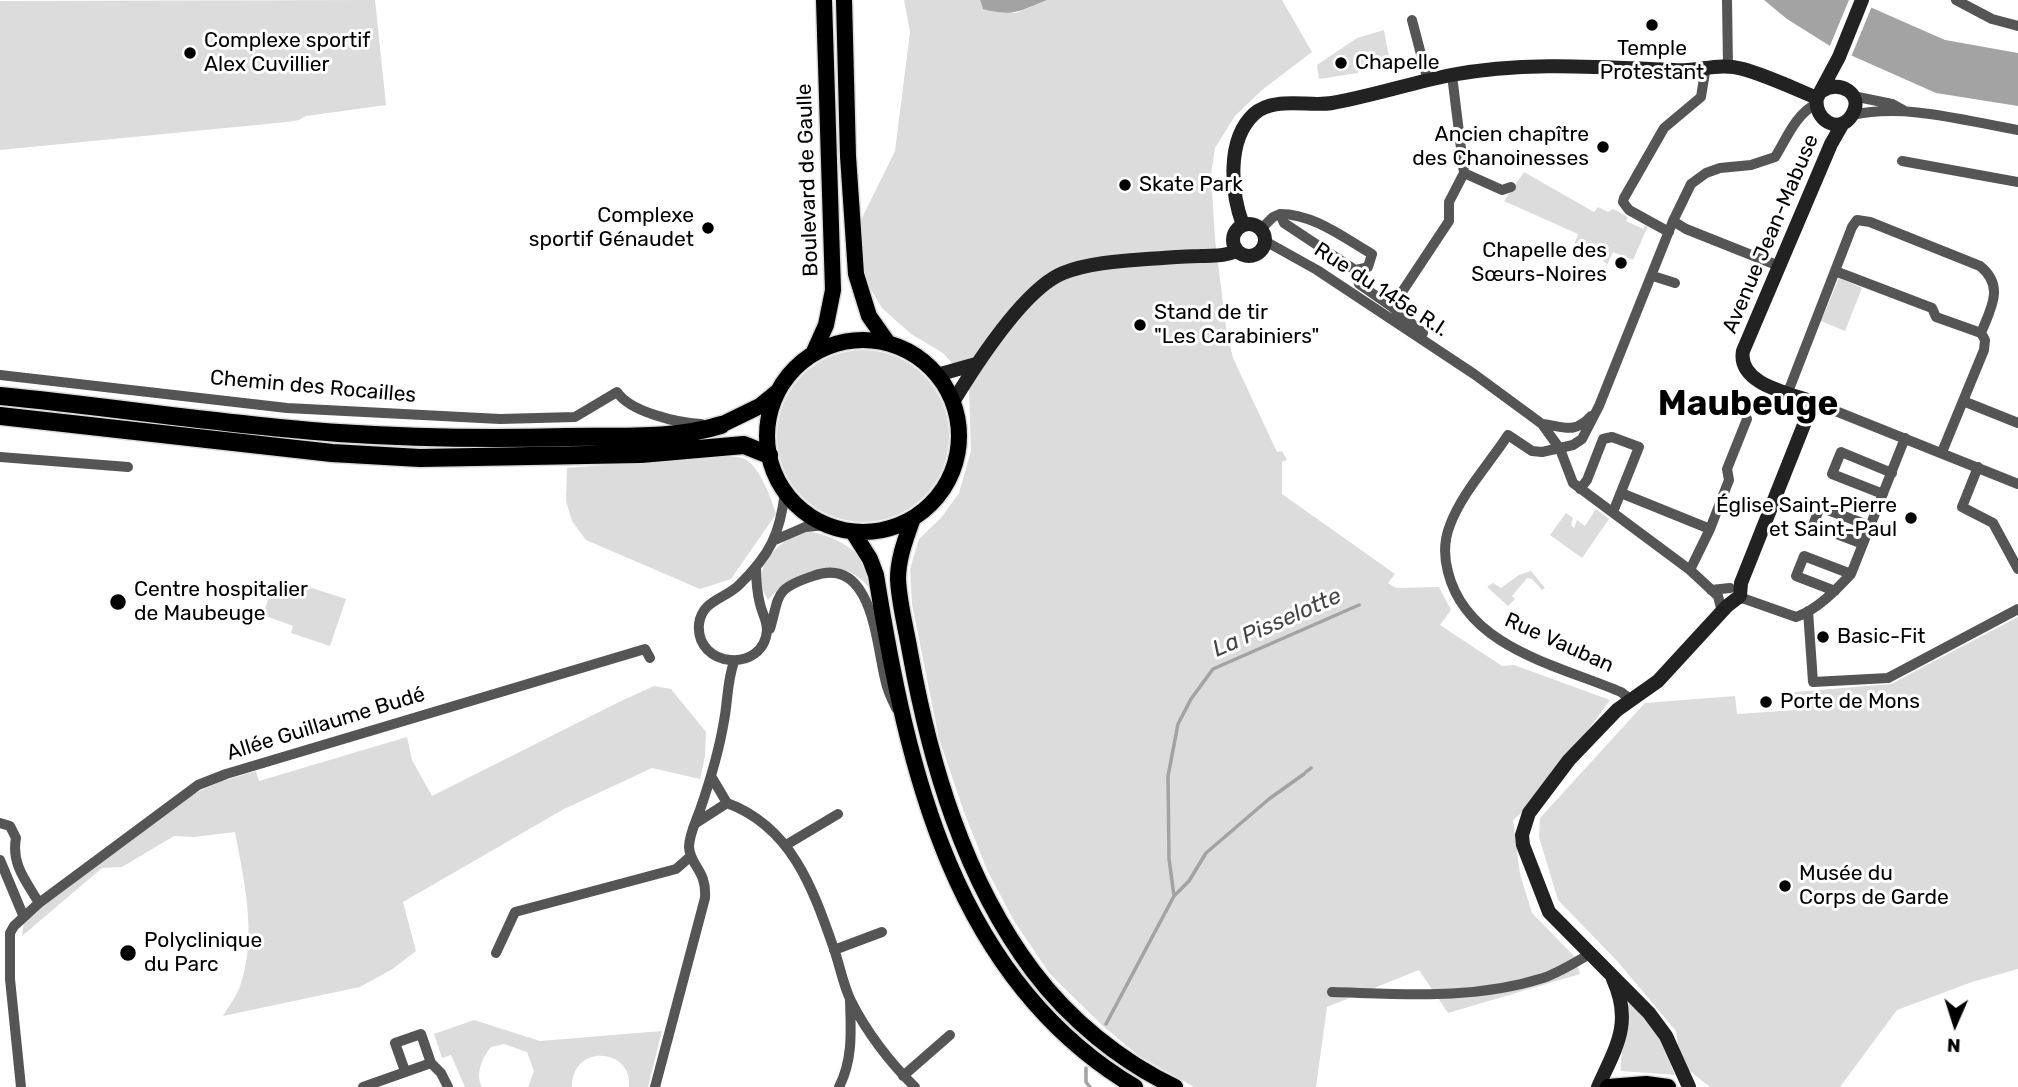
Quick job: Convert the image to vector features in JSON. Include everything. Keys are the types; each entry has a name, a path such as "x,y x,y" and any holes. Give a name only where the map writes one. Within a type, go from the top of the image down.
{"highway":[{"path":"0,396 265,426 421,437 515,439 614,436 696,432 721,425"},
{"path":"0,416 332,453 420,458 641,454 744,445 769,455"}],"main road":[{"path":"1794,231 1823,141 1819,103 1862,0"},
{"name":"Boulevard de Gaulle","path":"813,354 826,325 834,290 824,7"},
{"name":"Boulevard de Gaulle","path":"844,11 848,156 856,274 869,316 888,343"},
{"path":"1243,225 1237,208 1234,164 1243,131 1254,114 1277,105 1331,103 1452,75 1553,66 1679,71 1706,66 1728,66 1760,74 1819,103 1831,124 1847,119 1855,103 1839,56"},
{"path":"1819,103 1834,85 1850,92"},
{"name":"Avenue Jean-Mabuse","path":"1813,402 1749,374 1742,363 1742,356 1831,144 1847,119"},
{"path":"1250,224 1263,235 1264,247 1255,255 1242,254 1234,245 1234,233 1243,225 1250,224"},
{"path":"953,402 976,364 1016,313 1037,292 1063,273 1125,261 1222,257 1234,245"},
{"path":"721,425 760,406 813,354 841,342 857,340 888,343 915,355 937,375 953,402 959,446 945,487 936,499 913,518 878,531 853,531 828,525 812,517 797,506 785,492 769,455 768,422 778,391"},
{"path":"937,375 976,364"},
{"path":"1689,1087 1666,1036 1649,1013 1549,912 1523,845 1524,826 1529,813 1550,783 1608,718 1630,699 1658,681 1737,593 1813,402"},
{"path":"913,518 899,562 899,594 920,709 937,772 977,875 994,910 1032,970 1072,1015 1136,1065 1175,1087"},
{"path":"853,531 876,575 904,730 918,778 950,865 977,921 999,957 1037,1008 1089,1056 1135,1087"},
{"path":"1598,1087 1623,1027 1620,995 1610,972"},
{"path":"1608,1087 1646,1084 1668,1087"}],"street":[{"path":"1727,0 1728,66"},
{"path":"1956,0 1992,19 2018,26"},
{"path":"1412,20 1428,81"},
{"path":"1706,66 1701,97 1664,128 1623,202 1629,210 1671,227 1686,229 1779,266"},
{"path":"1392,307 1449,221 1449,202 1464,173 1452,75"},
{"path":"1850,92 1892,104 1906,111"},
{"path":"1560,449 1582,439 1599,406 1671,227 1694,180 1720,168 1768,161 1775,157 1805,110 1819,103"},
{"path":"1847,119 1867,112 1906,111 2018,130"},
{"path":"1902,161 2018,182"},
{"path":"1464,173 1502,190 1511,187"},
{"name":"Rue du 145e R.I.","path":"1280,214 1284,223 1355,270 1359,284 1392,307 1474,374"},
{"path":"1263,235 1273,217 1296,214 1372,254 1368,267 1355,270"},
{"path":"1788,393 1857,220 1870,222 1980,266 1991,274 1994,282 1992,306 1981,333"},
{"name":"Rue du 145e R.I.","path":"1263,235 1474,374 1542,424 1560,449 1573,483 1690,570 1712,590"},
{"path":"1835,271 1932,308 1936,317 1981,333 1985,340 1984,350 1942,452"},
{"path":"1653,276 1675,284"},
{"name":"Chemin des Rocailles","path":"0,375 287,408 500,419 575,417 617,392 629,403 664,418 683,423 721,425"},
{"path":"1963,401 2018,423"},
{"path":"1813,402 2018,484"},
{"path":"1542,424 1574,428 1583,425 1599,406"},
{"path":"1690,570 1729,480 1727,469 1747,419"},
{"name":"Rue Vauban","path":"1560,449 1532,451 1508,435 1449,526 1445,561 1454,592 1465,609 1499,641 1621,692 1630,699"},
{"path":"1580,489 1587,480 1603,439 1608,436 1639,447 1613,512"},
{"path":"1712,590 1737,593 1792,617 1808,611 1835,591 1851,574 1905,438"},
{"path":"1883,494 1832,474 1840,452 1892,472"},
{"path":"0,457 128,467"},
{"path":"1978,467 1962,507 1993,523 2018,569"},
{"path":"785,492 775,540 737,588 716,598 704,610 699,626 703,644 713,655 734,662 752,656 771,628 780,592 821,573 837,574 853,581 870,610 887,685 904,730"},
{"path":"1620,493 1710,529"},
{"path":"1863,544 1813,525 1820,506 1870,526"},
{"path":"775,540 805,527 828,525"},
{"path":"1835,591 1796,576 1804,556 1851,574"},
{"path":"756,567 761,609 766,619 764,641"},
{"path":"1712,590 1720,600 1722,612"},
{"path":"1808,611 1813,682 1888,678 2018,609"},
{"name":"Allée Guillaume Budé","path":"39,903 198,785 226,774 645,649 650,658"},
{"path":"655,1087 705,898 703,874 691,856 690,842 711,776 725,716 728,678 734,662"},
{"path":"711,776 727,803 747,811 775,832 786,845 811,890 850,1000 904,1076 915,1087"},
{"path":"696,823 727,803"},
{"path":"786,845 838,814"},
{"path":"0,823 10,826 16,838 15,861 39,903 23,915 10,933 10,979 21,1087"},
{"path":"496,953 514,912 676,869 691,856"},
{"path":"0,860 23,915"},
{"path":"834,950 882,932"},
{"path":"1332,992 1445,996 1485,992 1543,978 1591,953"},
{"path":"839,1087 845,1074 850,1049 850,1000"},
{"path":"405,1072 395,1043 421,1034 430,1063 441,1073 448,1087"},
{"path":"904,1076 950,1035"},
{"path":"363,1087 430,1063"}],"shaded area":[{"name":"Complexe sportif Alex Cuvillier","path":"375,0 386,105 306,116 287,122 0,150 0,1"},
{"path":"904,0 980,0 983,9 1016,13 1047,0 1282,0 1312,52 1262,90 1235,116 1215,148 1211,175 1215,239 1226,327 1233,358 1277,452 1282,451 1287,460 1282,462 1282,494 1395,574 1388,583 1396,588 1439,587 1451,610 1440,625 1502,666 1514,665 1610,700 1536,801 1513,820 1520,874 1532,913 1575,957 1580,974 1448,1013 1419,970 1327,1007 1316,1087 1194,1087 1139,1056 1104,1027 1050,974 1014,921 987,870 964,812 939,739 912,604 910,569 919,539 941,518 959,493 971,451 969,391 943,353 911,334 882,308 864,278 862,218 895,151 910,32"},
{"path":"980,0 1047,0 1009,13 983,9"},
{"path":"1764,0 1854,0 1945,40 2018,53 2018,106 1936,93 1830,46 1787,19"},
{"path":"1384,30 1390,62 1358,69 1358,73 1319,79 1317,65 1357,38"},
{"path":"1524,172 1594,212 1598,207 1608,212 1613,209 1628,217 1626,221 1643,229 1645,225 1648,226 1633,260 1613,252 1607,265 1598,255 1574,245 1578,234 1504,201"},
{"path":"1839,278 1862,288 1845,331 1821,321"},
{"path":"863,350 896,357 924,375 942,403 949,436 942,469 924,497 896,515 863,522 830,515 802,497 784,469 777,436 784,403 802,375 830,357"},
{"path":"720,456 742,458 754,467 764,482 776,514 731,579 700,589 586,540 572,521 566,501 567,468"},
{"path":"1596,509 1609,519 1582,558 1550,535 1566,513 1573,518 1571,525 1574,528 1577,520 1585,526"},
{"path":"802,531 826,536 850,548 863,562 873,590 848,571 820,569 791,580 768,600 761,578 767,559 782,543"},
{"path":"1531,571 1545,588 1542,590 1532,579 1527,578 1512,596 1515,599 1508,606 1487,587 1493,583 1501,588 1519,575"},
{"path":"274,582 304,592 306,586 346,599 330,646 291,633 293,626 263,615"},
{"path":"2018,617 2018,969 1972,982 1897,1010 1840,1087 1710,1087 1681,1064 1676,1031 1618,962 1558,900 1539,837 1540,818 1645,703 1735,696 1737,714 1796,710 1795,692 1891,684"},
{"path":"654,686 671,689 706,732 700,779 652,768 564,809 403,902 416,951 391,970 360,987 223,1016 240,987 248,946 247,908 235,832 194,837 174,836 122,867 102,868 22,936 24,920 187,797 219,782 256,771 259,781 407,737 412,760 432,796"},
{"path":"1633,1000 1655,1027 1675,1075 1621,1071 1628,1001"},
{"path":"474,1020 540,1041 662,1031 648,1087 629,1087 628,1074 622,1064 613,1058 602,1056 591,1057 581,1063 575,1073 572,1087 528,1087 534,1071 527,1052 504,1044 491,1047 485,1056 479,1072 482,1087 465,1087 451,1055 442,1058 434,1034"}],"pier":[{"path":"1849,0 1872,6 1851,57 1829,48"}],"waterway":[{"name":"La Pisselotte","path":"1174,896 1169,859 1168,776 1178,724 1191,699 1213,669 1359,605"},
{"path":"1306,772 1311,768"},
{"path":"1106,1024 1174,896 1189,881 1206,853 1269,799 1304,774"},
{"name":"La Pisselotte","path":"1086,1068 1086,1082 1090,1087"}],"place":[{"name":"Temple Protestant","path":"1652,25"},
{"name":"Complexe sportif Alex Cuvillier","path":"190,53"},
{"name":"Chapelle","path":"1341,63"},
{"name":"Ancien chapître des Chanoinesses","path":"1603,147"},
{"name":"Skate Park","path":"1125,185"},
{"name":"Complexe sportif Génaudet","path":"708,228"},
{"name":"Chapelle des Sœurs-Noires","path":"1621,263"},
{"name":"Stand de tir \"Les Carabiniers\"","path":"1140,325"},
{"name":"Église Saint-Pierre et Saint-Paul","path":"1911,518"},
{"name":"Centre hospitalier de Maubeuge","path":"118,602"},
{"name":"Basic-Fit","path":"1823,637"},
{"name":"Porte de Mons","path":"1766,702"},
{"name":"Musée du Corps de Garde","path":"1785,886"},
{"name":"Polyclinique du Parc","path":"128,953"}],"district":[{"name":"Maubeuge","path":"1748,405"}]}
